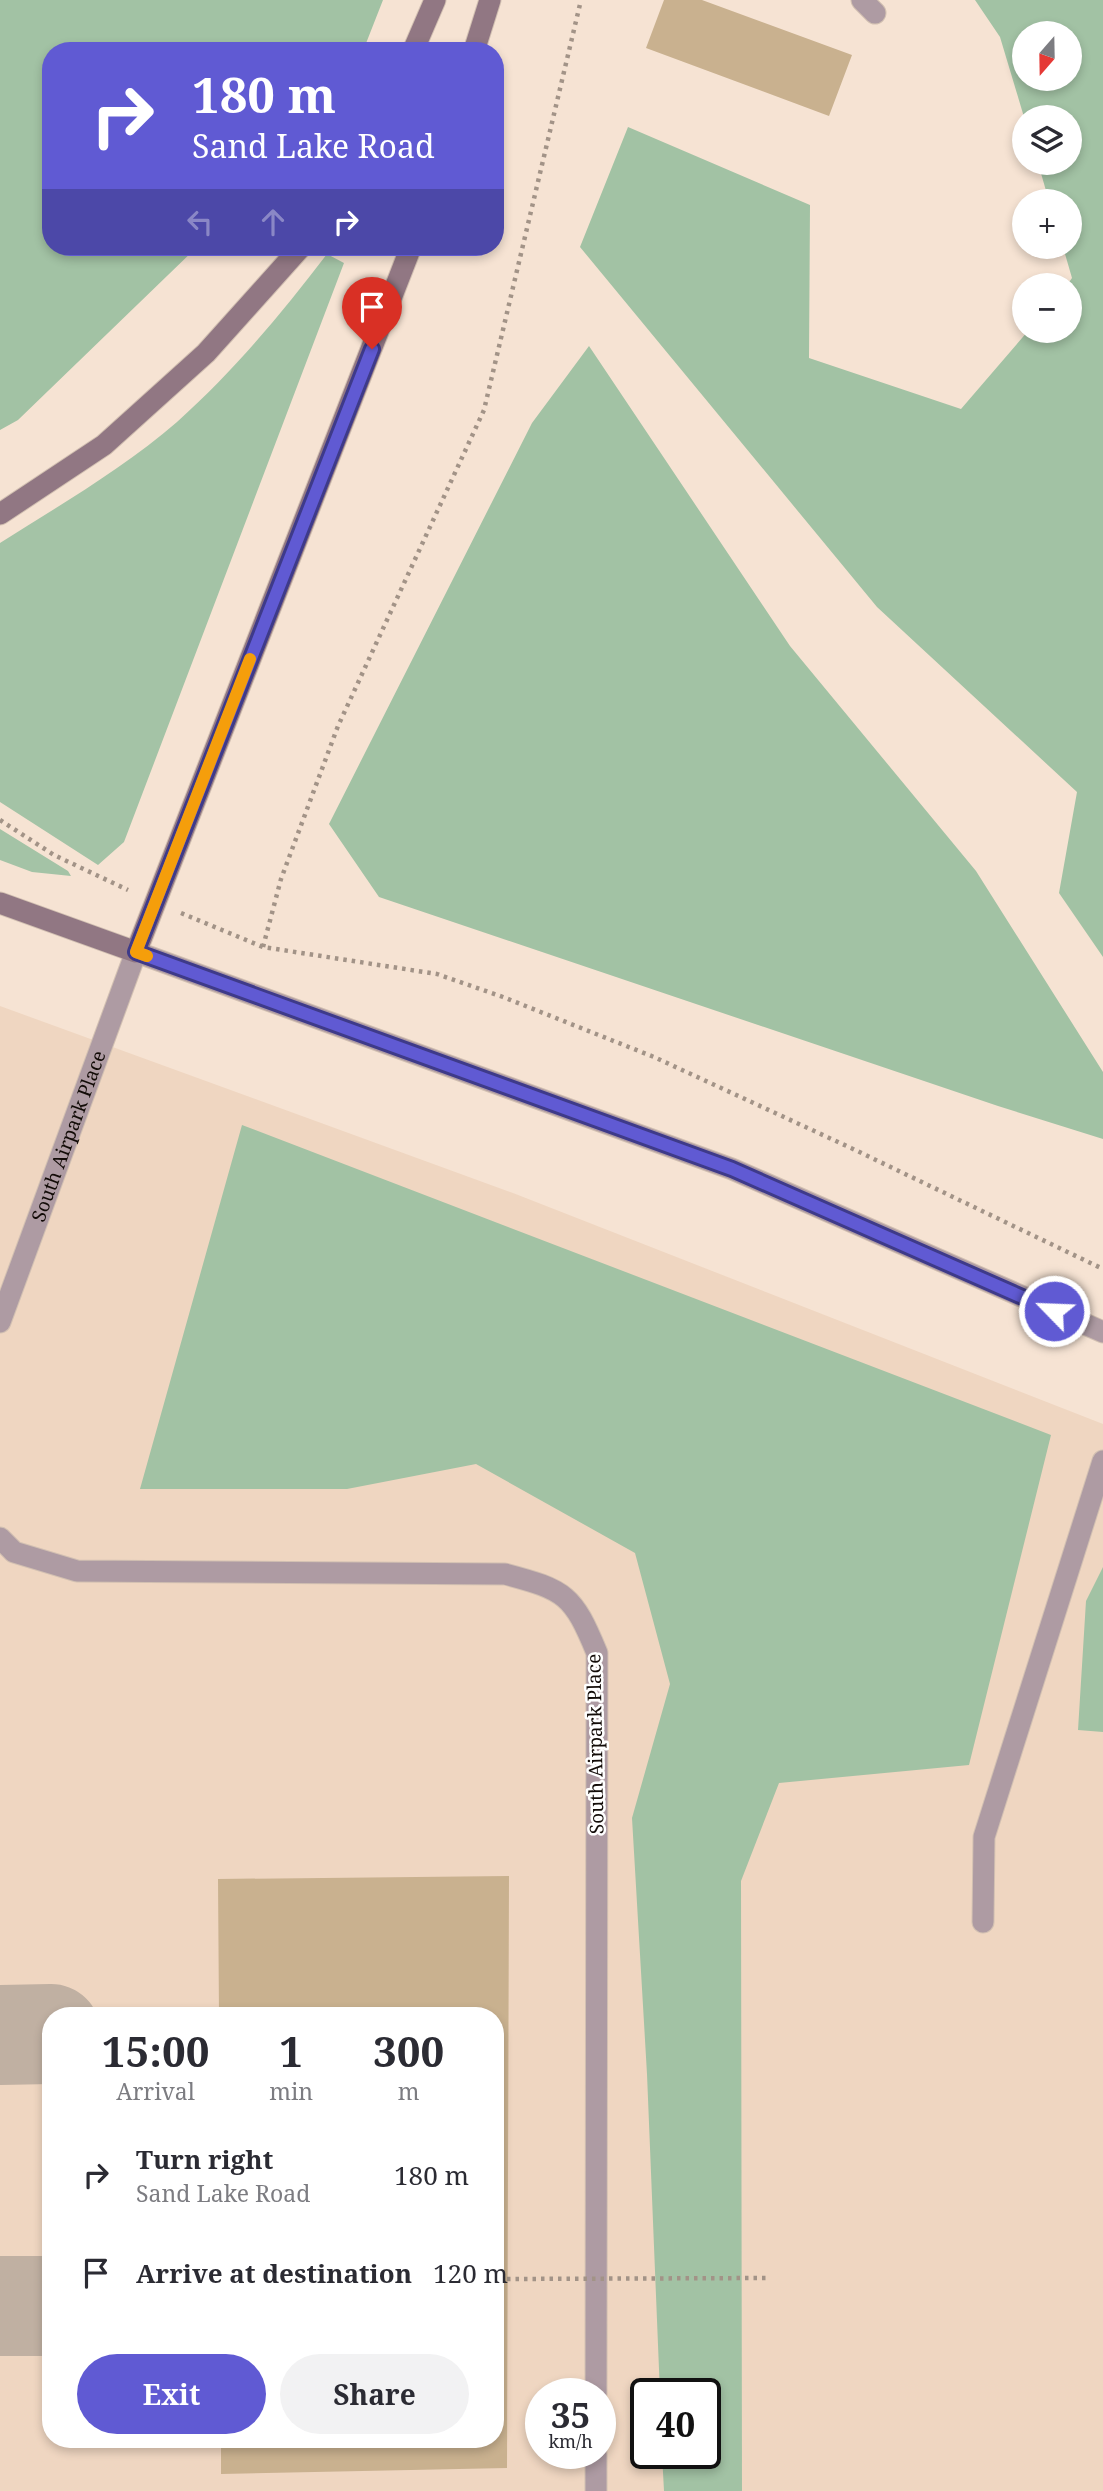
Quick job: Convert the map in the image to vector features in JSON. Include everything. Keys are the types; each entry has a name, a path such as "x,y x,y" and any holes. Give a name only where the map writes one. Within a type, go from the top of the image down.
{"main road":[{"path":"417,42 435,0"},
{"path":"477,42 490,0"},
{"path":"0,514 104,445 206,353 293,256"},
{"path":"0,903 136,952 407,256"}],"street":[{"name":"South Airpark Place","path":"0,1322 136,952"},
{"path":"136,952 732,1169 1103,1332"},
{"path":"983,1922 984,1837 1103,1461"},
{"name":"South Airpark Place","path":"0,1538 14,1552 77,1571 505,1574 552,1586 581,1613 597,1653 596,2378"},
{"path":"596,2469 596,2491"}],"path":[{"path":"581,0 484,410 338,726 281,879 262,947 437,974 503,997 653,1057 852,1148 1103,1269"},
{"path":"507,2279 768,2278"}],"shaded area":[{"path":"0,1006 513,1193 1103,1424 1103,2491 0,2491"}],"green space":[{"path":"0,0 383,0 367,42 42,42 42,256 188,256 18,420 0,430"},
{"path":"975,0 1103,0 1103,957 1059,893 1077,792 877,607 580,247 628,127 810,205 809,358 961,409 1018,343 1082,343 1082,273 1071,273 1066,259 1082,259 1082,189 1046,189 1041,175 1082,175 1082,105 1020,105 1016,91 1082,91 1082,21 1012,21 1012,77 1000,37"},
{"path":"325,256 344,263 124,842 98,865 0,802 0,543 157,439 218,383"},
{"path":"589,346 790,646 976,871 1103,1072 1103,1139 379,897 329,824 532,423"},
{"path":"0,829 68,871 71,876 32,872 0,860"},
{"path":"242,1125 1051,1435 969,1765 779,1783 741,1881 742,2491 664,2491 663,2469 721,2469 721,2378 659,2378 647,2074 632,1818 670,1684 635,1553 476,1464 347,1489 140,1489"},
{"path":"1103,1567 1103,1732 1078,1730 1086,1601"}],"building":[{"path":"664,0 702,0 852,55 829,116 646,48"},
{"path":"509,1876 507,2468 221,2474 221,2448 504,2448 504,2007 219,2007 218,1879"}],"taxiway":[{"path":"0,2035 42,2034"},
{"path":"0,2306 42,2306"}],"slow traffic":[{"path":"147,956 136,952 250,659"}],"route":[{"path":"372,349 136,952 732,1169 1054,1311"}]}
